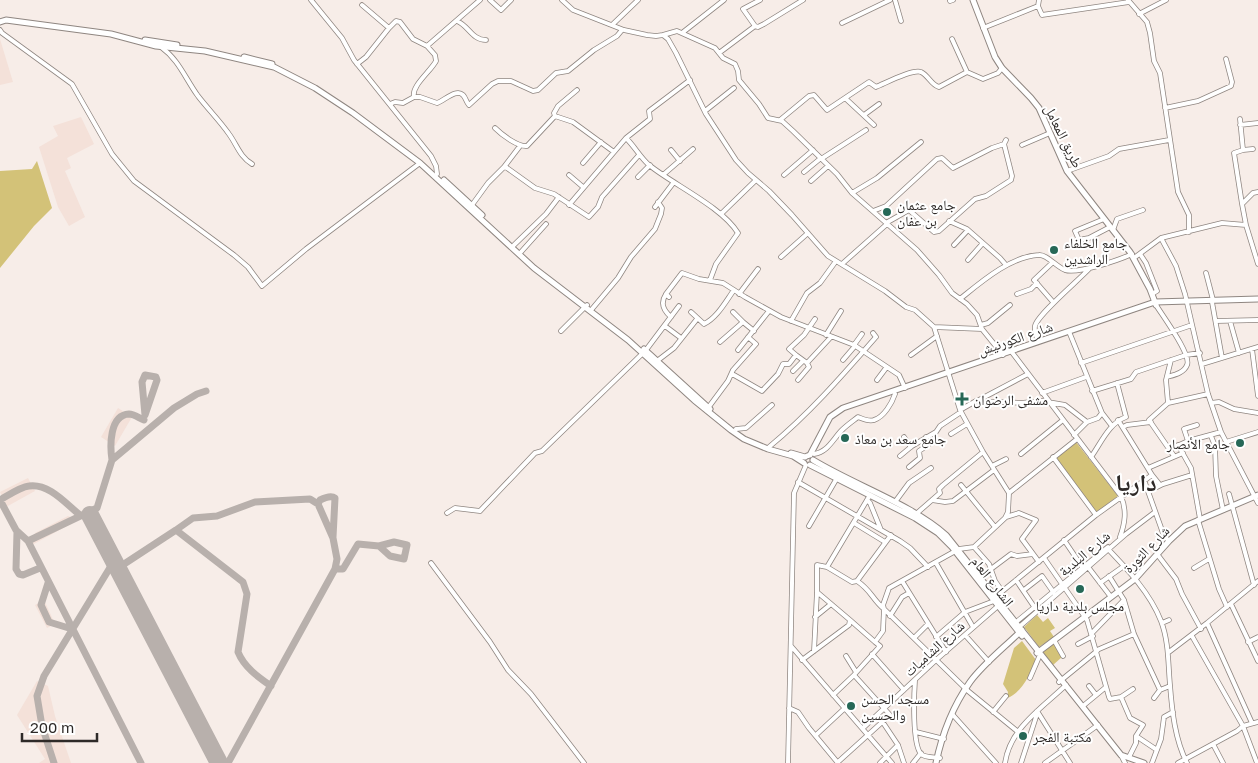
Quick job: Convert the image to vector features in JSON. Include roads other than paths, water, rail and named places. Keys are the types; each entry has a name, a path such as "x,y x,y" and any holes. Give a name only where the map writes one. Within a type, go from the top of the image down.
{"main road":[{"name":"طريق المعامل","path":"973,0 995,57 1002,68 1039,108 1067,171 1133,256 1155,304"},
{"path":"0,20 111,34 161,47 205,51 274,67 286,72 324,93 436,175 472,205 530,263"},
{"path":"0,20 97,29 156,43 206,48 264,61 297,74 340,101 416,156 530,263 644,352 657,361 665,370 698,404 734,429 746,436 769,447 811,457 810,461 768,449 744,438 734,429 708,408 665,370 644,352 586,306"},
{"name":"شارع الكورنيش","path":"1012,352 1038,341 1155,304 1258,300"},
{"name":"شارع الكورنيش","path":"806,456 810,454 827,422 834,413 843,408 1070,334 1155,304"},
{"name":"شارع الكورنيش","path":"810,461 829,422 835,415 949,373"},
{"name":"الشارع العام","path":"810,461 869,498 927,525 957,550"},
{"name":"الشارع العام","path":"838,478 894,503 936,526 1126,761"},
{"name":"شارع الثورة","path":"1038,654 1085,616 1136,579 1169,541 1185,526 1256,496"},
{"name":"الشارع العام","path":"994,599 998,606 1020,628"},
{"path":"938,760 951,715 988,662 1020,628"},
{"path":"943,739 949,722 967,690 1020,628"},
{"path":"1065,687 1083,706 1097,726"},
{"path":"1126,761 1144,763"}],"street":[{"path":"311,0 342,38 357,64 434,159 436,175"},
{"path":"427,46 480,0"},
{"path":"490,0 501,10 511,0"},
{"path":"562,0 573,10 622,30 647,36 664,35 673,31 682,33 715,48 723,58 735,64 739,80 768,118 780,120 794,131 852,193 917,250 939,275 952,294 977,315 981,327 1003,355"},
{"path":"612,25 638,0"},
{"path":"682,33 724,0"},
{"path":"754,26 743,9 760,0"},
{"path":"719,52 754,26 758,27 764,24 803,0"},
{"path":"842,23 890,0"},
{"path":"895,0 901,21"},
{"path":"1039,0 1038,6 1042,15 1128,1 1146,22 1150,33 1153,56 1160,73 1178,192 1189,216 1188,232"},
{"path":"1139,14 1166,0"},
{"path":"362,4 389,28"},
{"path":"983,28 1038,6"},
{"path":"357,64 366,57 396,21 400,22 413,38 427,46 435,54 436,61 416,86 413,93 414,97"},
{"path":"457,21 466,27 474,37 486,40"},
{"path":"0,30 72,84 119,164 134,181 234,255 248,267 262,286 420,163"},
{"path":"390,104 396,102 403,103 414,97 420,97 437,103 459,93 462,94 469,105 492,84 498,81 511,81 534,91 538,90 556,73 568,71 594,50 617,36 622,30"},
{"path":"664,35 672,45 705,111 736,160 808,232 822,251 915,310 934,327 960,411 1009,493 1005,518"},
{"path":"952,39 967,72 984,79 998,73 1002,68"},
{"path":"161,47 172,55 180,65 191,86 232,137 242,157 252,164"},
{"path":"1165,108 1198,101 1231,86 1232,82 1226,59"},
{"path":"780,120 809,96 814,95 827,110 869,82 876,87 894,78 917,72 940,86 967,72"},
{"path":"569,205 626,138 650,119 649,111 690,80"},
{"path":"705,111 734,88"},
{"path":"496,128 502,135 520,146 527,146 555,116 554,112 558,106 577,90"},
{"path":"845,98 874,125"},
{"path":"864,115 878,104"},
{"path":"555,116 573,122 614,152"},
{"path":"1240,119 1244,150"},
{"path":"1240,124 1258,123"},
{"path":"804,172 866,130"},
{"path":"1022,145 1050,133"},
{"path":"626,138 639,155 650,165 721,214 738,232 716,264 710,280"},
{"path":"842,264 887,224 909,210 934,232 939,231 975,199 986,196 1011,180 1012,176 1004,144 1006,140"},
{"path":"1067,171 1109,156 1119,149 1169,140"},
{"path":"583,164 601,142"},
{"path":"852,193 877,178 921,142"},
{"path":"873,211 886,206 937,159 942,158 953,168 1004,144"},
{"path":"472,205 520,146"},
{"path":"664,175 693,149"},
{"path":"671,150 680,160"},
{"path":"784,175 812,150"},
{"path":"1253,150 1234,153 1246,225 1258,264"},
{"path":"504,167 535,188 560,197 588,217 598,207 602,197 639,155"},
{"path":"638,177 650,165"},
{"path":"811,181 828,166"},
{"path":"569,175 584,187"},
{"path":"721,214 756,180"},
{"path":"655,207 674,182"},
{"path":"1242,204 1253,193 1258,192"},
{"path":"514,245 546,214 560,197"},
{"path":"592,309 654,229 662,208 658,202"},
{"path":"1104,219 1075,231 1079,240 1111,229 1117,219 1143,210"},
{"path":"949,221 968,230 1006,265"},
{"path":"960,300 1006,265 1038,255 1045,256 1052,263 1072,272 1140,254 1161,238 1222,223 1246,225"},
{"path":"521,252 546,224"},
{"path":"954,245 968,230"},
{"path":"781,257 808,232"},
{"path":"1161,238 1176,266 1200,353 1208,394 1221,432 1256,496 1258,504"},
{"path":"968,260 983,243"},
{"path":"1140,254 1146,262 1157,291 1152,294"},
{"path":"791,321 807,293 820,283 836,261"},
{"path":"1052,263 1034,280 1053,302"},
{"path":"1038,341 1035,326 1053,302 1091,267"},
{"path":"739,294 758,269"},
{"path":"671,317 666,313 662,302 682,272 699,279 723,283 769,311 855,345 886,368 899,375 905,388"},
{"path":"1206,272 1222,358"},
{"path":"1017,294 1031,289 1037,283"},
{"path":"691,312 704,324 707,323 734,290"},
{"path":"1155,304 1173,332 1188,362 1187,367 1175,375 1167,377"},
{"path":"934,327 981,327 1010,305"},
{"path":"561,331 586,306"},
{"path":"447,513 455,508 480,511 535,453 542,451 644,352 679,306"},
{"path":"738,350 769,311"},
{"path":"826,335 841,311"},
{"path":"733,312 754,331"},
{"path":"657,361 671,351 697,319"},
{"path":"808,363 789,349 815,319"},
{"path":"1216,321 1258,320"},
{"path":"1230,321 1239,353"},
{"path":"720,342 743,322"},
{"path":"1081,363 1192,325"},
{"path":"665,326 681,338"},
{"path":"769,447 808,412 864,351 876,337 873,333"},
{"path":"843,360 862,334"},
{"path":"1070,334 1102,413 1112,426"},
{"path":"911,355 937,336"},
{"path":"708,408 735,367 756,344 748,337"},
{"path":"798,380 809,367 808,363 831,337"},
{"path":"1202,364 1258,347"},
{"path":"1252,349 1256,363 1258,396"},
{"path":"1012,352 1121,496 1126,520 1120,537"},
{"path":"1092,391 1131,379 1136,372 1186,355 1200,353"},
{"path":"731,375 762,391 778,374 781,362 788,364 796,355"},
{"path":"1168,403 1166,388 1171,360"},
{"path":"793,372 803,361"},
{"path":"877,380 886,368"},
{"path":"900,456 936,432 940,426 960,411 1028,374"},
{"path":"1042,393 1086,376"},
{"path":"1091,457 1112,426 1118,420 1126,417 1117,383"},
{"path":"788,763 794,493 810,461 818,453 828,447 841,431 858,417 874,421 884,412 895,394"},
{"path":"1174,456 1149,420 1168,403 1208,394"},
{"path":"976,402 1021,403 1042,401 1065,405 1087,422"},
{"path":"1211,403 1219,402 1234,409 1258,414"},
{"path":"734,429 746,428 772,405"},
{"path":"1009,493 1075,437 1087,422 1098,418 1102,413"},
{"path":"1021,454 1063,420"},
{"path":"1118,420 1160,485"},
{"path":"1122,427 1151,422"},
{"path":"951,434 967,424"},
{"path":"1188,441 1184,429 1197,425"},
{"path":"1170,449 1188,441 1221,432"},
{"path":"1226,442 1258,432"},
{"path":"1212,436 1215,446 1216,476 1223,510"},
{"path":"904,437 911,447"},
{"path":"910,466 920,458 919,452 928,445 926,437"},
{"path":"1178,445 1192,475 1199,520 1209,559 1225,604 1229,606 1258,661"},
{"path":"916,514 940,493 939,489 943,485 983,452"},
{"path":"1148,468 1182,453"},
{"path":"1053,457 1096,515"},
{"path":"932,500 945,502 952,500 1006,459"},
{"path":"894,503 909,483 931,468"},
{"path":"936,637 964,612 994,599 1064,540 1121,496 1152,475"},
{"path":"1149,491 1160,485 1192,475"},
{"path":"809,526 838,478"},
{"path":"1144,480 1164,536 1169,541"},
{"path":"798,482 910,548 928,567"},
{"path":"961,485 995,527"},
{"path":"1169,652 1192,636 1256,583 1229,494"},
{"path":"827,568 869,498"},
{"path":"869,498 881,530"},
{"path":"1126,534 1155,512"},
{"path":"875,642 883,631 883,605 889,588 957,550 974,547 1008,515 1011,516 1019,513 1036,520 1022,540 1039,562"},
{"path":"854,524 886,542"},
{"name":"شارع البلدية","path":"1020,628 1083,568 1126,534"},
{"name":"شارع البلدية","path":"1020,628 1035,608 1088,567 1126,534"},
{"path":"857,581 890,535"},
{"path":"1064,540 1083,568"},
{"path":"974,547 989,564 995,581 1002,592"},
{"path":"1108,549 1136,579 1150,599 1162,623 1169,652 1173,712 1179,744 1186,761"},
{"path":"991,569 1011,554 1017,556 1033,554"},
{"path":"1157,554 1176,579 1200,629"},
{"path":"1044,558 1085,616 1110,698 1121,697 1132,689"},
{"path":"1194,568 1209,559"},
{"path":"431,563 490,642 508,670 531,694 584,763"},
{"path":"936,563 973,627"},
{"path":"814,651 817,565 827,568 852,582 857,581 866,587 878,604 967,690 1017,731"},
{"path":"1100,583 1124,566"},
{"path":"1088,567 1111,597"},
{"path":"1024,590 1042,576 1054,593"},
{"path":"1109,576 1124,600 1134,634 1160,690"},
{"path":"1016,580 1035,608"},
{"path":"902,582 946,652"},
{"path":"816,592 880,646 833,695"},
{"path":"890,616 902,597 909,593"},
{"path":"1078,644 1092,634 1124,600"},
{"path":"815,617 831,604"},
{"name":"شارع الشاميات","path":"863,728 936,660 998,606"},
{"path":"802,660 849,625 850,620"},
{"path":"1162,623 1169,620"},
{"path":"914,638 928,624"},
{"path":"1207,624 1252,723"},
{"path":"1061,681 1097,651 1134,634"},
{"path":"965,635 988,662"},
{"path":"1192,636 1243,726 1257,763"},
{"path":"1248,642 1258,637"},
{"path":"1054,640 1063,656"},
{"path":"791,646 892,763"},
{"path":"872,654 904,690"},
{"path":"1030,678 1038,654"},
{"path":"790,708 798,712 838,763 890,714 855,673 846,656"},
{"path":"914,680 914,715 921,753 924,756 938,760"},
{"path":"1089,686 1096,695"},
{"path":"1154,698 1160,690 1170,686"},
{"path":"1005,763 1010,745 1017,731 1065,687"},
{"path":"1083,706 1106,688"},
{"path":"993,712 1006,696"},
{"path":"1121,697 1130,718 1143,725 1136,736 1136,743 1126,761"},
{"path":"816,735 845,708"},
{"path":"1037,711 1070,763"},
{"path":"1022,763 1037,711"},
{"path":"1152,763 1157,750 1164,717 1173,712"},
{"path":"953,715 996,763"},
{"path":"882,721 898,745 904,763"},
{"path":"1178,763 1186,761 1243,726 1258,722"},
{"path":"1045,763 1097,726"},
{"path":"916,732 943,739"},
{"path":"1136,736 1157,750"},
{"path":"1213,744 1223,763"},
{"path":"880,763 898,745"},
{"path":"913,763 921,753"}],"place":[{"name":"جامع عثمان بن عفان","path":"887,212"},
{"name":"جامع الخلفاء الراشدين","path":"1054,250"},
{"name":"مشفى الرضوان","path":"962,399"},
{"name":"جامع سعد بن معاذ","path":"845,438"},
{"name":"جامع الأنصار","path":"1240,443"},
{"name":"مجلس بلدية داريا","path":"1080,589"},
{"name":"مسجد الحسن والحسين","path":"851,706"},
{"name":"مكتبة الفجر","path":"1023,736"}],"district":[{"name":"داريا","path":"1136,481"}]}
